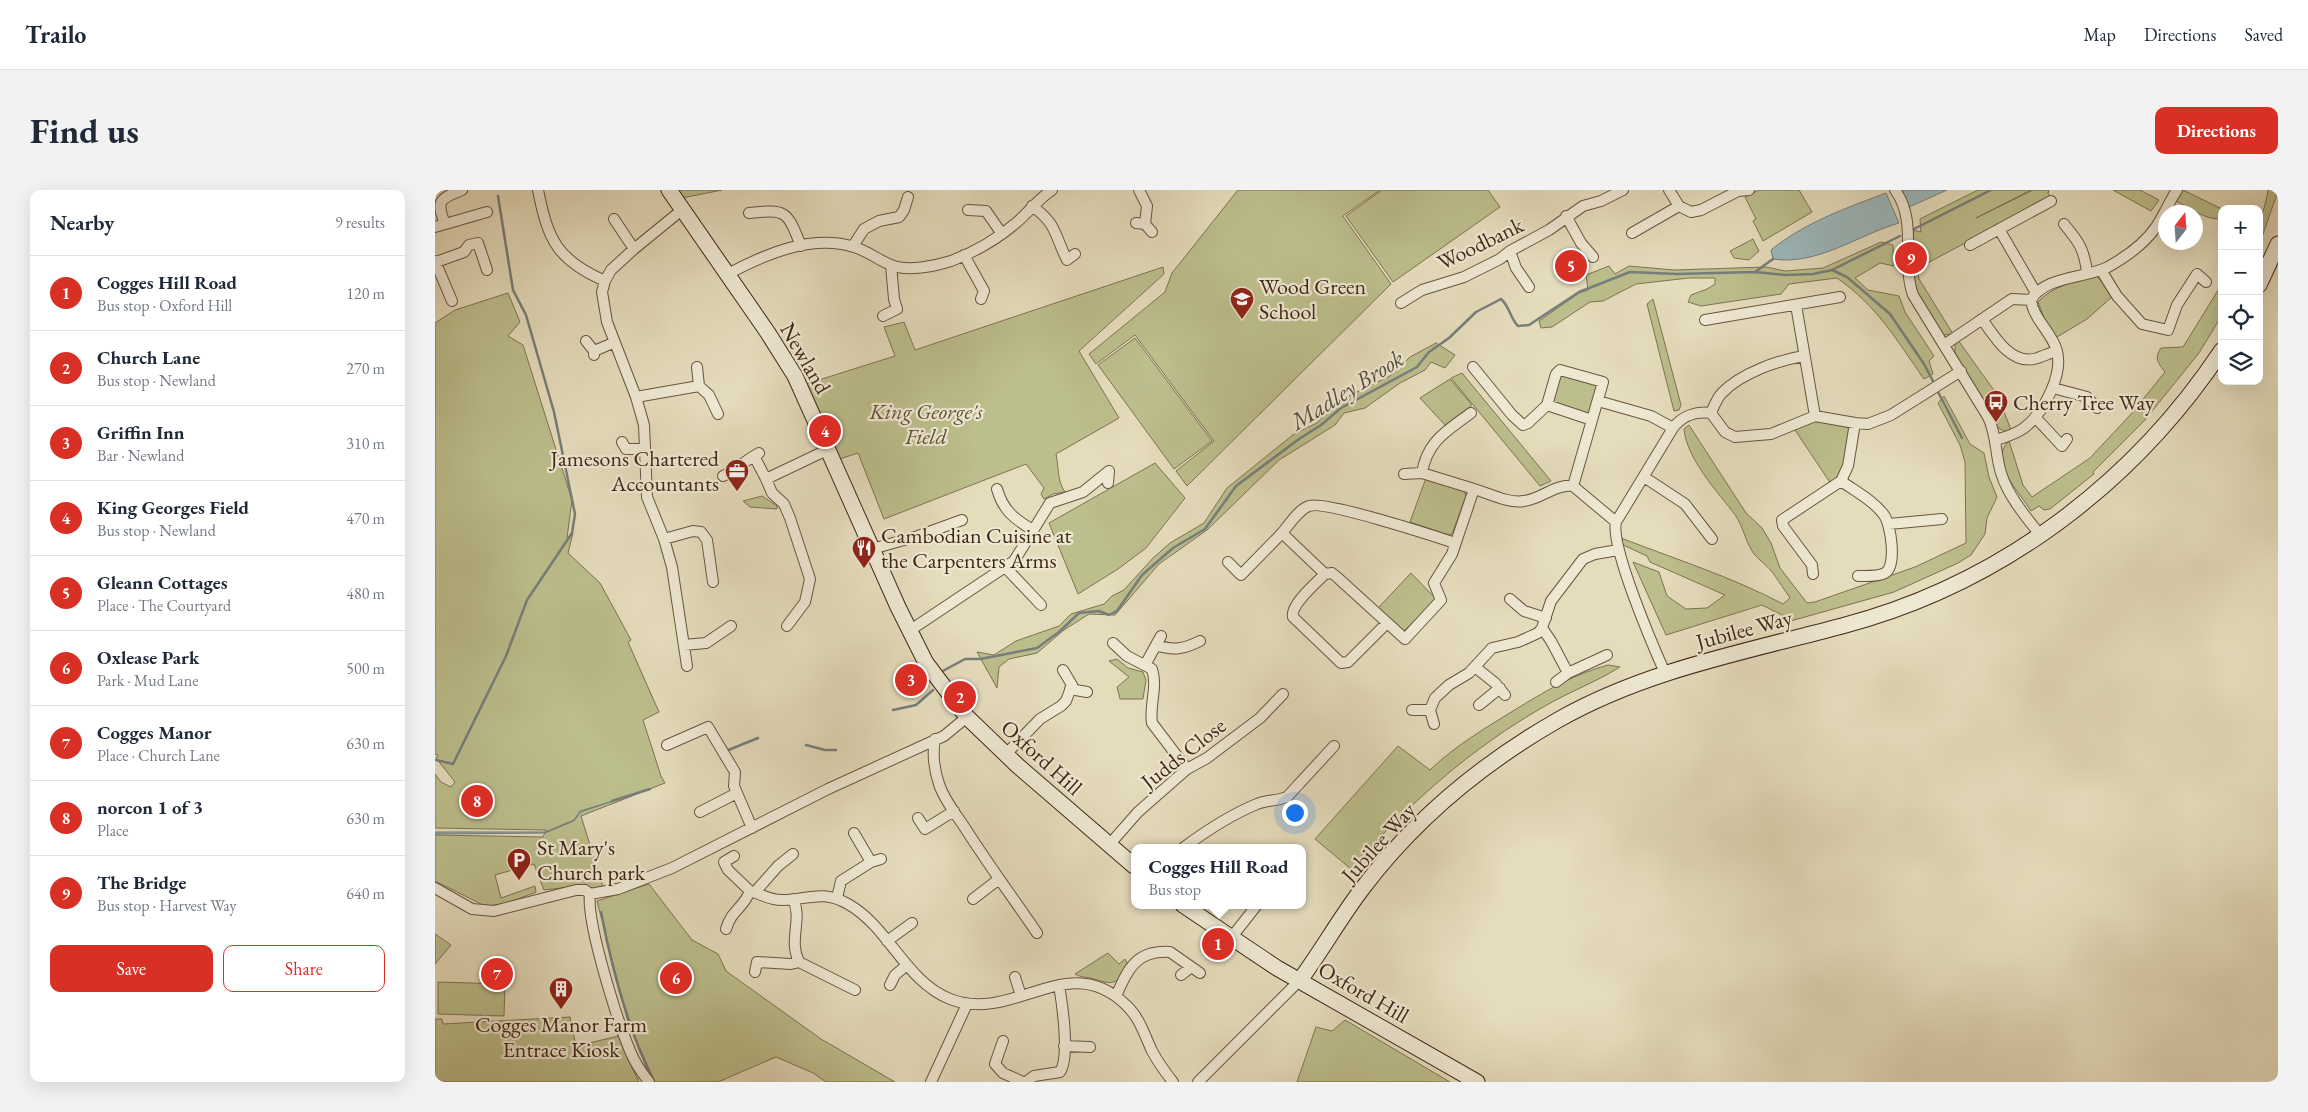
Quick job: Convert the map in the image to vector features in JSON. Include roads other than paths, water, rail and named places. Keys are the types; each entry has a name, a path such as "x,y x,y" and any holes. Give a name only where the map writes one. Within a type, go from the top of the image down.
{"street":[{"path":"462,190 443,198 440,202 440,226 487,212"},
{"path":"538,190 547,227 553,241 563,255 582,270 605,281"},
{"name":"Newland","path":"669,190 788,363 829,449 872,549 925,663 967,717"},
{"path":"728,274 759,258 801,246 830,243 853,246 901,268 936,264 964,255 988,244 1017,223 1032,206 1052,190"},
{"path":"1139,190 1147,206 1145,226"},
{"name":"Woodbank","path":"1401,303 1422,290 1464,277 1500,259 1510,251 1549,230 1566,216 1583,206 1601,201 1623,190"},
{"path":"1669,190 1679,206 1691,212 1701,210 1738,191 1749,190"},
{"path":"1895,190 1907,215 1911,289 1988,417 1996,440 1999,467 2006,486 2041,536"},
{"path":"1944,345 2012,300 2034,296 2059,281 2087,272 2101,270 2123,257 2151,233 2177,190"},
{"path":"853,246 864,229 879,221 899,217 904,210 908,197"},
{"path":"1970,245 2051,201"},
{"path":"1032,206 1053,224 1067,260 1075,254"},
{"path":"1632,233 1679,206"},
{"path":"683,209 611,270 602,292 603,308 613,343 636,397 644,425 647,497 664,539 677,589 687,666"},
{"path":"968,210 986,211 1002,234"},
{"path":"749,213 782,212 788,217 801,246"},
{"path":"1566,216 1581,243 1593,256"},
{"path":"613,219 634,249"},
{"path":"2064,224 2080,242 2087,272"},
{"path":"1996,440 2019,431 2035,417 2053,388 2057,365 2057,351 2033,310 2034,296 1999,229"},
{"path":"452,301 435,261 464,252 469,246 478,243 487,270"},
{"path":"2263,276 2278,244"},
{"path":"1510,251 1516,268 1529,287"},
{"path":"964,255 986,293"},
{"path":"883,316 897,309 894,299 891,265"},
{"path":"2101,270 2117,296 2142,324 2168,330 2177,305 2197,274 2206,282"},
{"path":"1705,320 1840,297"},
{"path":"1796,304 1815,416"},
{"path":"1983,319 1999,343 2009,353 2021,359 2032,359 2057,351"},
{"path":"586,341 594,353 613,343"},
{"path":"1711,413 1721,393 1741,379 1776,363 1804,356"},
{"name":"Jubilee Way","path":"1300,980 1370,878 1415,829 1457,790 1500,756 1559,719 1606,695 1665,673 1722,656 1844,626 1902,606 1980,572 2041,536 2077,509 2137,455 2185,402 2218,356"},
{"path":"697,367 699,386 709,395 718,414"},
{"path":"1473,367 1512,415 1523,425 1528,423 1547,406 1560,370 1603,382 1573,486"},
{"path":"1711,413 1725,432 1735,437 1771,434 1815,416 1855,424 1868,424 1891,415 1961,372"},
{"path":"636,397 699,386"},
{"path":"2053,388 2087,397 2097,408"},
{"path":"1598,401 1651,416 1673,428"},
{"path":"1547,406 1592,420"},
{"path":"1422,473 1426,454 1431,446 1471,413"},
{"path":"1665,673 1619,550 1616,522 1673,428 1684,418 1701,413 1711,413"},
{"path":"2035,417 2062,446 2067,438"},
{"path":"1813,574 1812,565 1783,526 1782,520 1841,480 1848,466 1855,424"},
{"path":"622,442 626,449 645,449"},
{"path":"766,479 829,449"},
{"path":"723,476 735,470 746,459 756,454 772,493 783,504 790,518 809,579 805,602 787,626"},
{"path":"909,631 1014,561 1050,504 1083,492 1109,471 1108,482"},
{"path":"1404,474 1422,473 1522,502 1533,500 1559,487 1573,486 1616,522"},
{"path":"1644,477 1685,504 1712,539"},
{"path":"1841,480 1879,509 1889,524 1891,563 1889,569 1882,575 1858,576"},
{"path":"997,489 1001,503 1007,511 1033,530"},
{"path":"1387,623 1348,662 1341,663 1293,617 1292,613 1294,606 1325,574 1331,573 1405,639 1441,600 1434,583 1439,573 1447,564 1474,489"},
{"path":"1228,562 1243,577 1302,511 1313,505 1380,519 1455,543"},
{"path":"1889,524 1942,518"},
{"path":"872,549 918,536 962,520"},
{"path":"664,539 686,532 701,532 707,540 713,582"},
{"path":"1282,533 1325,574"},
{"path":"1435,724 1430,710 1435,698 1449,686 1463,678 1492,648 1529,638 1542,628 1551,601 1579,564 1595,554 1619,550"},
{"path":"1006,568 1041,604"},
{"path":"1510,599 1524,611 1546,618"},
{"path":"684,645 706,643 731,626"},
{"path":"1542,628 1568,673"},
{"path":"1145,665 1161,636"},
{"path":"1156,646 1169,650 1183,649 1200,641"},
{"path":"1113,643 1127,656 1152,669 1155,678 1151,714 1152,723 1187,769"},
{"path":"1556,682 1568,673 1607,655"},
{"path":"1475,667 1503,691 1479,705"},
{"path":"1006,754 1040,719 1061,706 1072,685 1063,670"},
{"path":"1070,689 1087,692"},
{"name":"Judds Close","path":"1109,845 1138,812 1187,769 1207,758 1260,718 1283,694"},
{"path":"1412,710 1430,710"},
{"path":"435,888 472,909 494,911 577,890 585,890 590,894 618,889 672,868 944,736 967,717"},
{"name":"Oxford Hill","path":"967,717 1006,754 1131,863"},
{"path":"667,745 708,727 735,772 734,786 751,828"},
{"path":"935,739 932,752 939,785 999,879 1037,933"},
{"path":"1189,844 1233,814 1259,803 1277,801 1287,797 1334,746"},
{"path":"700,812 737,793"},
{"path":"918,818 925,829 954,811"},
{"path":"837,898 841,881 876,860 854,833"},
{"path":"726,929 730,917 747,901 752,892 793,854"},
{"path":"734,856 724,862 728,870 752,892 770,899 793,899 816,895 837,898 865,915 907,965 941,995 967,1004 993,1003 1081,982 1091,984 1116,996 1140,1021 1159,1063 1173,1082"},
{"path":"973,899 999,879"},
{"path":"590,894 589,903 596,937 621,1029 631,1054 649,1082"},
{"path":"793,899 797,912 793,946 799,962"},
{"name":"Oxford Hill","path":"1189,909 1277,968 1477,1082"},
{"path":"1231,938 1254,909"},
{"path":"887,941 912,923"},
{"path":"1116,996 1135,961 1145,954 1170,952 1179,956 1190,968 1200,973"},
{"path":"755,972 757,962 791,964 799,962 855,990"},
{"path":"890,985 895,975 907,965"},
{"path":"1181,976 1190,968"},
{"path":"1015,977 1021,996"},
{"path":"1198,1082 1300,980"},
{"path":"1003,1041 995,1064 1003,1073 1024,1082 1034,1076 1060,1072 1062,1069 1064,1046 1063,1007 1059,986"},
{"path":"931,1082 967,1004"},
{"path":"1064,1046 1090,1048"}],"water":[{"path":"1902,190 1947,190 1909,207"},
{"path":"1886,193 1899,223 1821,254 1789,260 1773,259 1771,250 1797,232 1826,217"},
{"path":"613,801 581,812 574,821 545,833 435,834 435,832 545,832 574,820 580,811"}],"waterway":[{"name":"Madley Brook","path":"1914,229 1991,190"},
{"path":"436,760 453,764 506,656 527,600 572,533 575,514 554,412 526,315 513,290 498,196"},
{"name":"Madley Brook","path":"1832,270 1900,236"},
{"name":"Madley Brook","path":"941,672 965,659 980,659 1037,648 1059,632 1079,613 1099,611 1109,615 1117,611 1142,575 1173,548 1205,529 1236,486 1321,425 1341,408 1417,367 1429,352 1449,338 1476,312 1501,299 1518,326 1529,325 1579,292 1630,272 1677,274 1755,272 1773,259"},
{"path":"1755,272 1785,275 1813,274 1832,270 1847,277 1890,314 1924,364 1935,385"},
{"path":"1937,390 1962,438"},
{"name":"Madley Brook","path":"893,710 916,705 933,690"},
{"name":"Madley Brook","path":"726,751 758,738"},
{"name":"Madley Brook","path":"806,745 825,750 836,750"},
{"name":"Madley Brook","path":"612,801 650,789"},
{"path":"601,912 610,956 622,999 636,1041 654,1082"}],"place":[{"name":"The Bridge","path":"1911,258"},
{"name":"Gleann Cottages","path":"1571,266"},
{"name":"Wood Green School","path":"1242,320"},
{"name":"Cherry Tree Way","path":"1996,423"},
{"name":"King Georges Field","path":"825,431"},
{"name":"Jamesons Chartered Accountants","path":"737,492"},
{"name":"Cambodian Cuisine at the Carpenters Arms","path":"864,569"},
{"name":"Griffin Inn","path":"911,680"},
{"name":"Church Lane","path":"960,697"},
{"name":"norcon 1 of 3","path":"477,801"},
{"name":"St Mary's Church park","path":"519,881"},
{"name":"Cogges Hill Road","path":"1218,944"},
{"name":"Cogges Manor","path":"497,974"},
{"name":"Oxlease Park","path":"676,978"},
{"name":"Cogges Manor Farm Entrace Kiosk","path":"561,1010"}],"park label":[{"name":"King George's Field","path":"926,424"}]}
